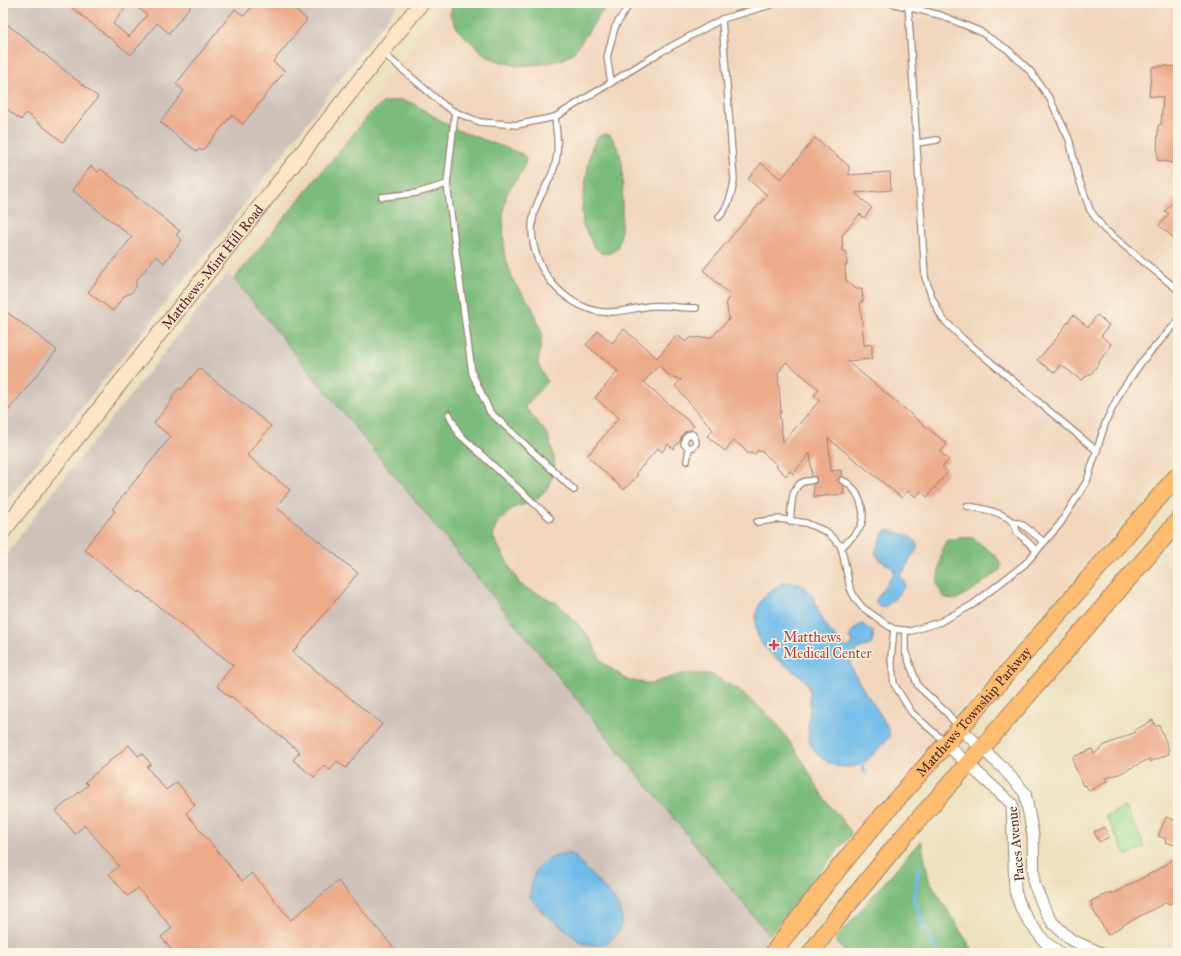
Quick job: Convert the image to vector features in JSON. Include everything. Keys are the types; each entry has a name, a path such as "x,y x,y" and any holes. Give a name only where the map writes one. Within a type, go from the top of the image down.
{"main road":[{"name":"Matthews-Mint Hill Road","path":"3,531 421,3"},
{"name":"Matthews Township Parkway","path":"773,953 807,907 908,785 960,728 1178,475"},
{"name":"Matthews Township Parkway","path":"811,953 871,874 1178,521"}],"street":[{"name":"Paces Avenue","path":"960,728 1003,768 1025,793 1032,835 1034,884 1045,910 1053,922 1071,940 1101,953"},
{"name":"Paces Avenue","path":"946,744 1012,804 1015,891 1021,908 1044,942 1060,953"}],"lane":[{"path":"611,83 607,56 615,27 630,3"},
{"path":"382,53 455,112 480,122 517,125 555,117 659,53 722,19 777,3"},
{"path":"891,3 908,5 940,15 979,31 1007,49 1032,72 1050,99 1069,139 1078,176 1090,210 1104,229 1178,290"},
{"path":"908,5 925,277 932,298 942,318 962,338 1097,452"},
{"path":"719,217 732,198 734,180 722,19"},
{"path":"455,112 447,184 472,373 490,412 574,490"},
{"path":"555,117 558,144 556,159 553,170 538,201 534,215 533,230 536,255 546,275 574,302 596,311 618,311 652,306 696,308"},
{"path":"917,143 937,140"},
{"path":"382,197 417,193 447,184"},
{"path":"757,522 780,519 806,523 827,532 842,548 850,588 855,598 869,613 894,629 911,631 940,622 972,606 1025,564 1060,524 1087,481 1106,421 1120,393 1143,360 1178,321"},
{"path":"449,414 459,434 550,518"},
{"path":"687,461 689,448"},
{"path":"790,521 794,492 797,486 803,482 813,480"},
{"path":"842,480 848,482 853,487 860,499 862,521 859,528 842,548"},
{"path":"967,506 996,512 1007,517 1014,523 1017,532 1037,551"},
{"path":"1014,523 1023,525 1044,542"},
{"path":"894,629 891,658 894,684 912,713 946,744"},
{"path":"905,630 905,651 918,686 948,714 960,728"}],"shaded area":[{"path":"3,3 399,3 224,231 3,505"},
{"name":"Matthews Medical Center","path":"443,3 1178,3 1178,458 852,833 769,935 228,272 381,87"},
{"path":"228,272 769,935 756,953 3,953 3,560 38,511"},
{"path":"1178,540 1178,675 1146,668 1103,643 1104,625"},
{"path":"835,940 846,953 825,953"}],"green space":[{"path":"455,3 610,3 574,52 564,59 542,64 516,66 487,57 459,31 450,15 452,5"},
{"path":"400,100 412,103 455,129 522,154 526,160 523,170 507,193 503,212 504,253 513,281 532,307 542,333 538,364 547,381 525,407 548,435 554,458 555,470 547,489 534,501 513,508 496,525 493,537 519,583 524,587 557,603 588,635 602,662 627,680 650,684 681,674 709,674 739,690 775,721 802,760 823,797 852,833 769,935 234,279 372,111 383,103"},
{"path":"602,134 610,135 618,148 622,163 622,219 620,240 614,251 603,254 594,247 583,225 582,207 590,154 595,140"},
{"path":"973,538 996,556 1001,564 1000,570 974,589 955,600 944,597 937,585 942,549 947,540"},
{"path":"1125,807 1145,847 1126,856 1106,816"},
{"path":"921,840 929,880 974,953 846,953 835,940"}],"water":[{"path":"889,530 909,536 916,541 917,549 904,571 900,574 905,584 904,588 890,603 882,608 877,605 876,600 894,573 892,567 881,561 875,553 884,531"},
{"path":"785,582 796,583 809,591 827,627 846,648 852,644 853,640 849,638 852,631 857,626 862,624 873,632 871,645 859,648 851,657 851,666 862,688 885,722 889,731 889,737 872,756 861,764 849,767 832,765 815,751 811,745 808,731 810,689 802,677 766,650 758,636 756,617 759,605 770,591"},
{"path":"565,853 573,855 612,897 618,906 622,919 619,931 607,943 596,945 582,943 540,910 530,896 533,878 538,867 543,863"}],"building":[{"path":"66,3 129,3 113,24 129,37 147,15 132,3 193,3 169,33 157,23 131,55"},
{"path":"255,3 288,3 307,20 273,62 285,71 243,124 232,115 202,151 199,149 197,152 160,122 184,91 176,84 235,9 244,16"},
{"path":"3,21 98,97 63,142 26,113 21,120 3,106"},
{"path":"1152,67 1178,67 1178,164 1157,160 1158,125 1161,125 1163,97 1149,96"},
{"path":"815,138 849,166 849,175 890,172 891,190 855,193 872,208 864,218 860,214 842,235 843,251 846,251 846,280 856,289 862,289 863,302 860,302 864,345 872,344 872,359 847,361 947,444 940,452 949,460 942,467 948,472 927,497 921,491 916,497 908,491 902,498 828,438 831,471 841,470 842,476 838,480 843,485 844,494 814,497 813,484 816,483 817,479 816,477 812,476 810,453 793,474 790,471 786,476 762,451 760,452 758,450 755,454 747,453 734,441 725,451 707,436 713,430 675,386 681,380 668,375 659,365 644,382 694,426 682,435 680,441 673,449 668,444 662,452 658,448 636,473 638,475 624,490 587,456 619,418 595,398 618,371 586,345 598,331 612,343 624,329 657,358 677,335 686,342 690,338 712,337 729,319 726,301 731,296 703,270 767,195 748,179 761,163 781,179","holes":["786,362 819,389 814,395 820,400 783,442 779,413 781,413 778,373"]},
{"path":"91,166 98,172 101,169 180,231 176,235 182,240 164,263 156,256 136,281 136,287 131,293 124,296 113,311 88,292 132,237 72,190"},
{"path":"1178,196 1178,242 1159,225 1169,214 1165,211"},
{"path":"3,309 57,350 3,417"},
{"path":"1073,315 1088,327 1097,315 1109,325 1101,336 1111,344 1092,373 1081,380 1061,365 1055,373 1037,360 1056,339"},
{"path":"199,368 271,426 247,455 290,490 276,507 358,573 293,652 382,724 346,768 337,761 330,770 324,765 314,777 293,760 300,752 217,686 233,665 139,591 138,593 84,549 115,511 112,509 171,437 154,423 173,399 171,398 179,388 181,390"},
{"path":"1153,720 1156,727 1159,725 1168,747 1169,754 1150,762 1149,759 1119,774 1105,778 1107,781 1089,791 1086,785 1083,786 1074,765 1073,757 1092,749 1094,754 1105,745 1136,732 1135,730"},
{"path":"129,745 138,756 142,753 151,764 147,767 166,790 177,782 195,805 186,813 242,881 252,873 291,920 338,881 398,953 174,953 161,937 172,928 138,888 128,896 109,874 119,866 85,825 75,834 56,811 88,785 85,782"},
{"path":"1166,817 1178,821 1178,846 1165,842 1166,839 1158,836"},
{"path":"1104,827 1109,837 1099,842 1094,832"},
{"path":"1173,859 1178,869 1178,901 1168,904 1167,902 1108,935 1092,908 1091,901 1111,892 1112,894 1161,868"}],"waterway":[{"path":"862,763 865,773"},
{"path":"918,869 914,901 937,953"}],"place":[{"name":"Matthews Medical Center","path":"774,645"}]}
